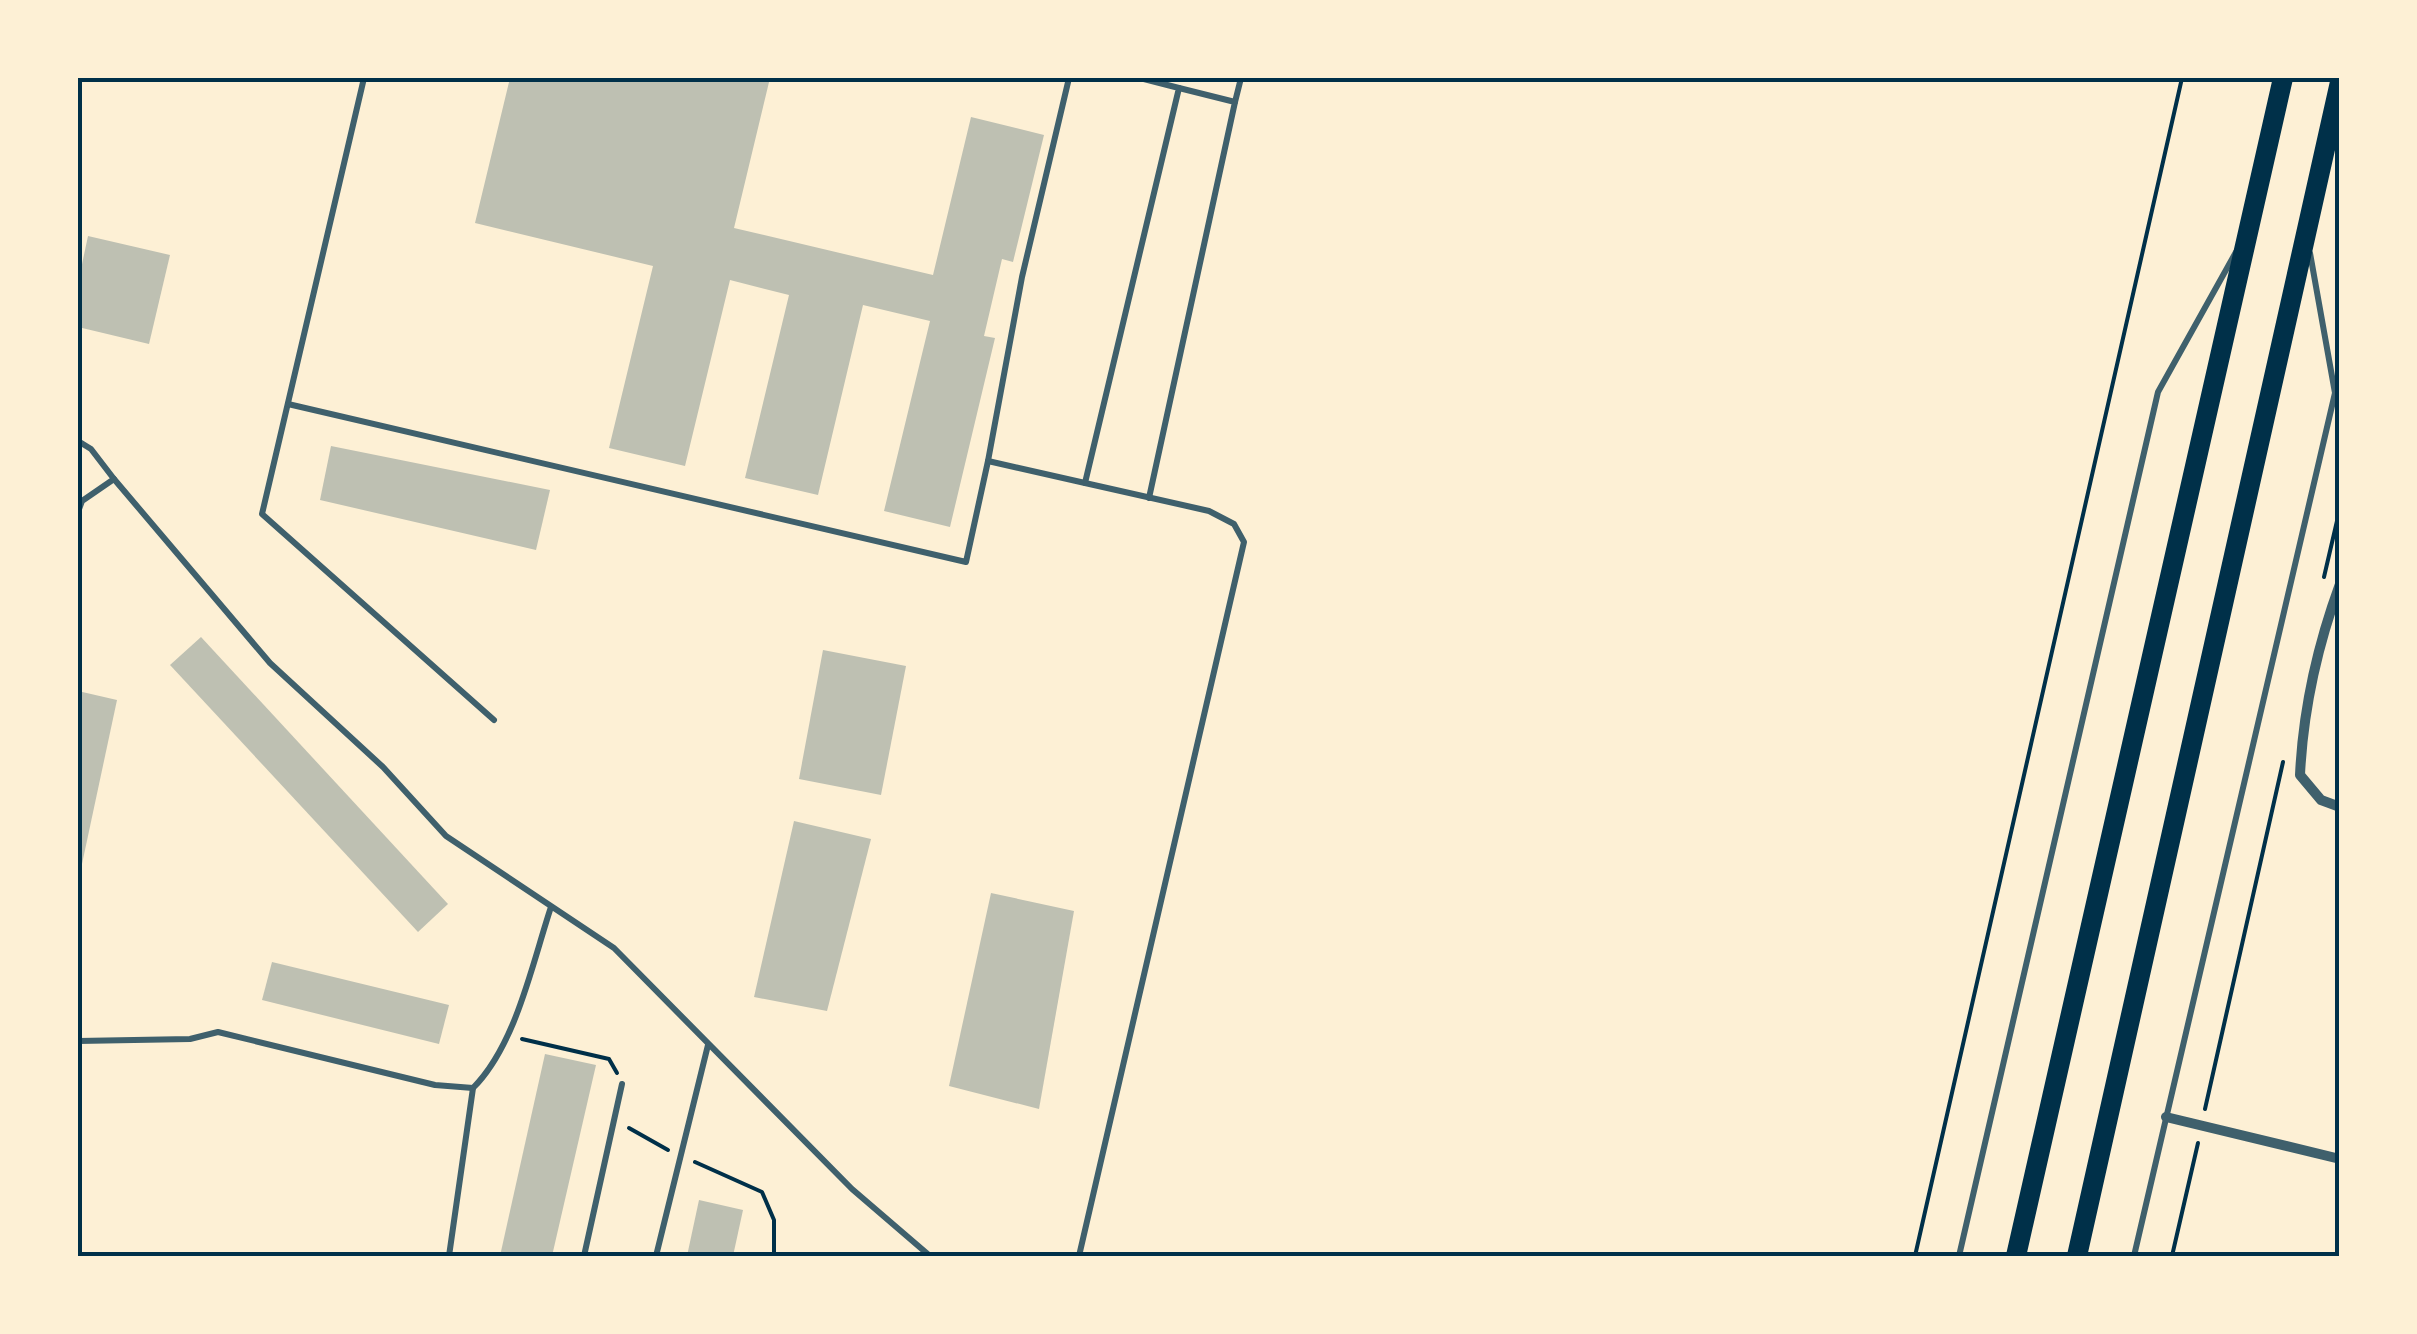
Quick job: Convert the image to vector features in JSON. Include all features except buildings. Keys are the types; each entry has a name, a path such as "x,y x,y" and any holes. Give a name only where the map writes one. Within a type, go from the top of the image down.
{"main road":[{"path":"2016,1256 2283,78"},
{"path":"2077,1256 2306,231 2332,142 2340,82"}],"street":[{"path":"2340,584 2330,609 2302,733 2300,775 2321,800 2340,807"},
{"path":"2166,1117 2340,1159"}],"lane":[{"path":"364,78 262,514 494,720"},
{"path":"288,404 966,562 1022,277 1069,78"},
{"path":"1140,78 1235,102"},
{"path":"1149,498 1241,78"},
{"path":"1085,482 1178,88"},
{"path":"1959,1256 2158,392 2248,229"},
{"path":"2134,1256 2335,393 2306,231"},
{"path":"78,441 90,449 270,662 383,767 446,836 614,948 852,1190 930,1256"},
{"path":"988,461 1209,511 1234,524 1244,542 1079,1256"},
{"path":"78,512 82,501 114,479"},
{"path":"448,1256 473,1088 490,1070 508,1035 551,906"},
{"path":"78,1041 190,1039 218,1032 436,1085 473,1088"},
{"path":"656,1256 708,1045"},
{"path":"584,1256 622,1084"}],"path":[{"path":"1915,1256 2182,78"},
{"path":"2322,586 2340,508"},
{"path":"2172,1256 2284,759"},
{"path":"508,1035 609,1059 622,1084"},
{"path":"615,1118 642,1137 762,1192 774,1220 774,1256"}]}
